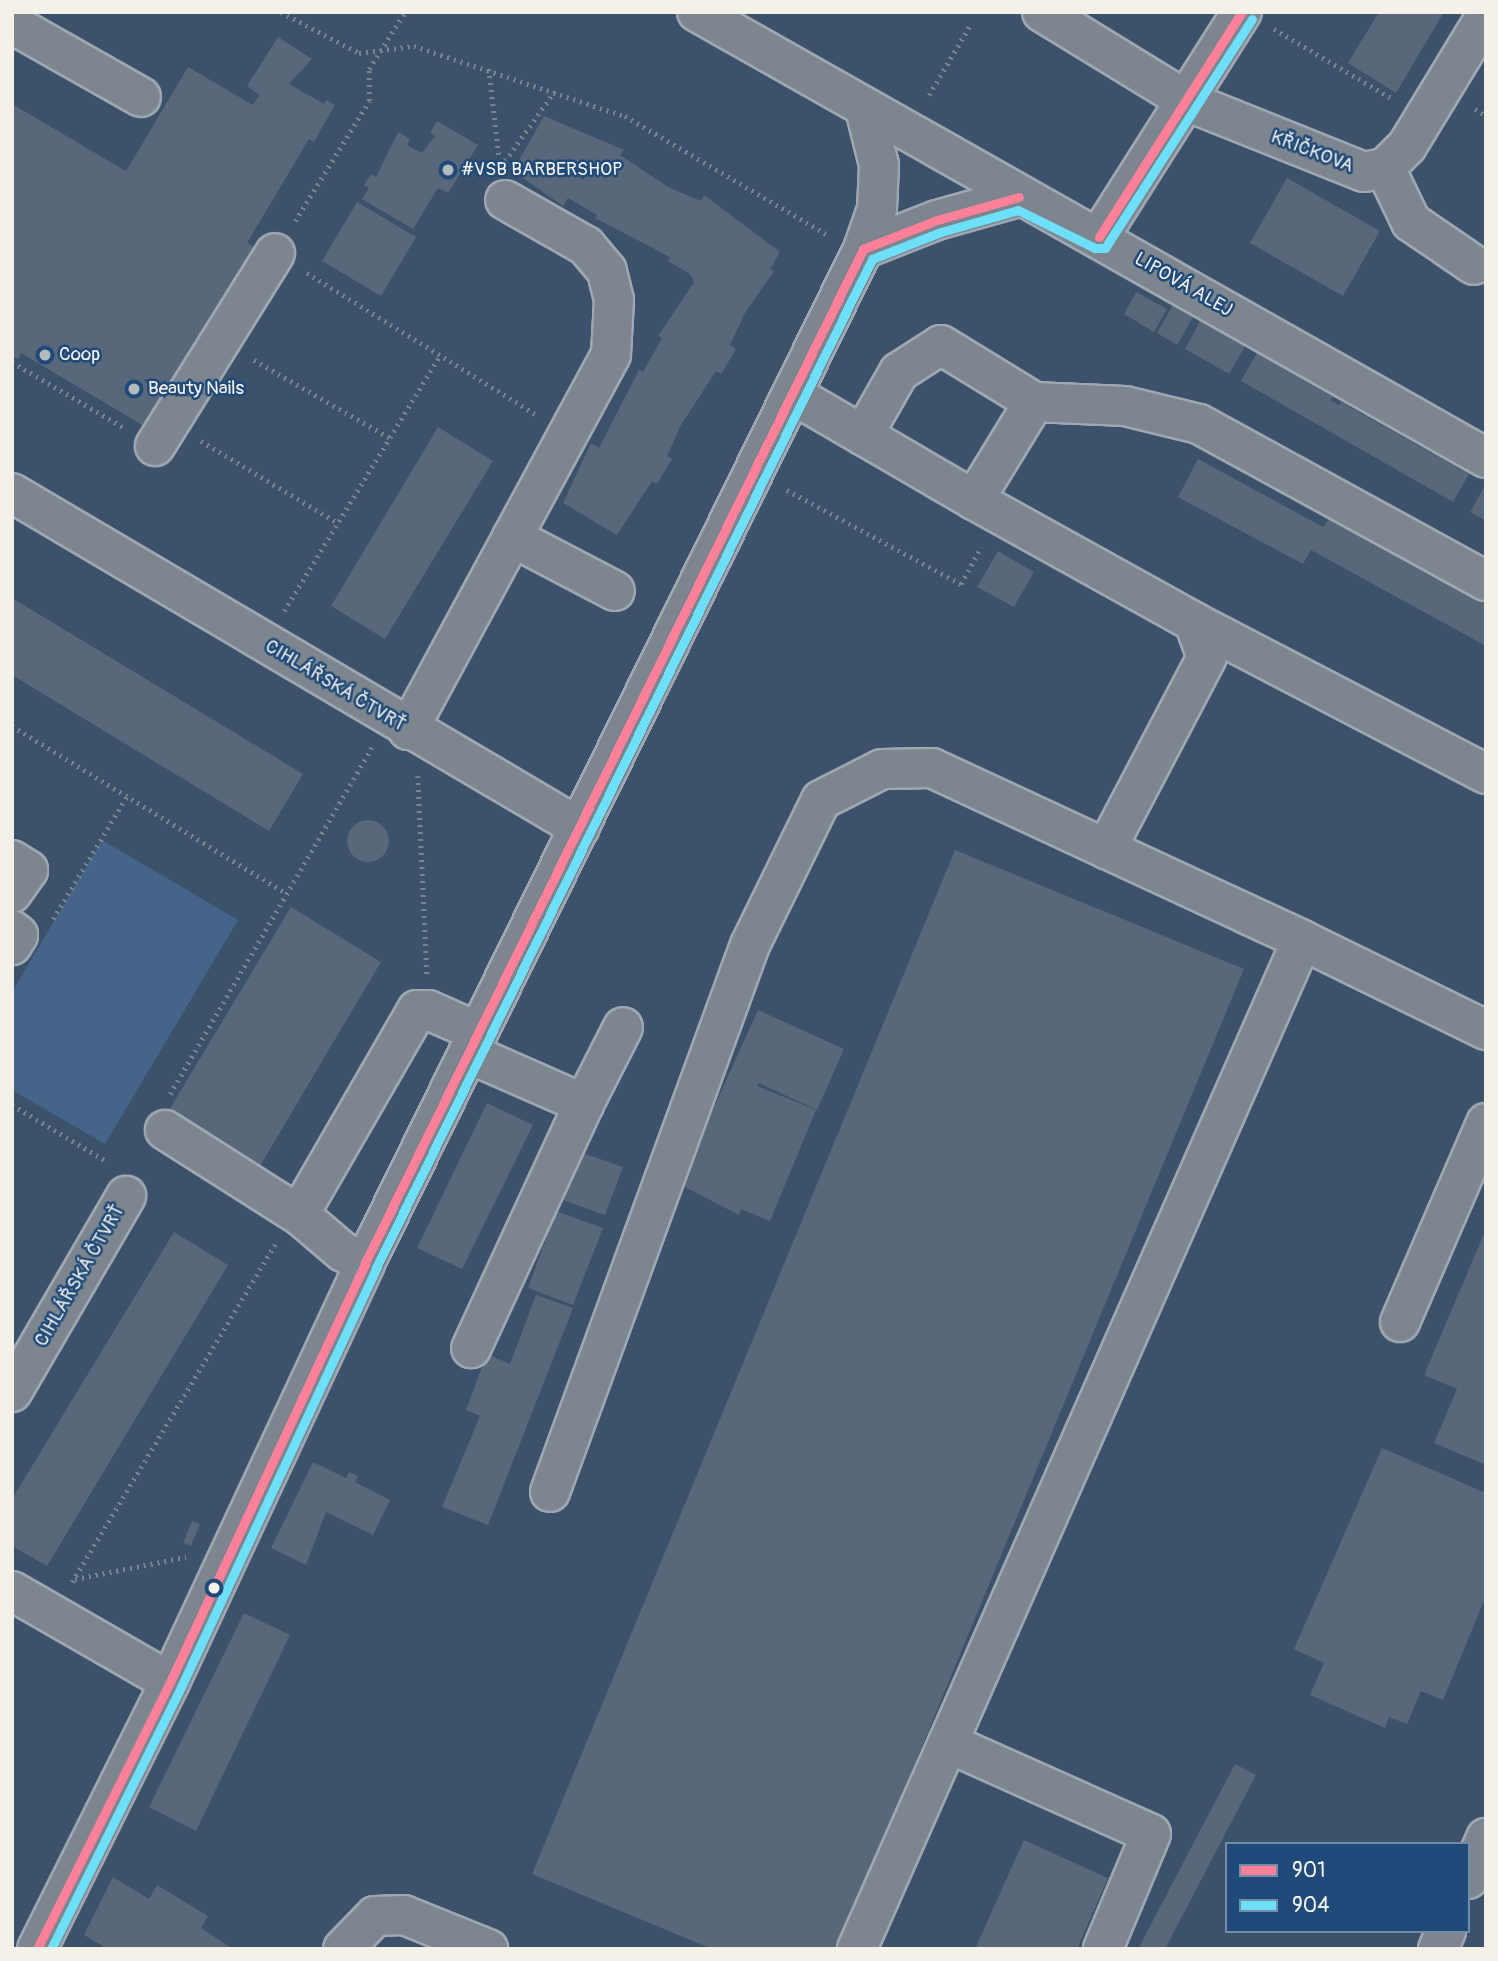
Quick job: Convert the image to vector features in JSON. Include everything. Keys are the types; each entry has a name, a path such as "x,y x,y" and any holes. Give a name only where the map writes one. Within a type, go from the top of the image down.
{"street":[{"name":"LIPOVÁ ALEJ","path":"697,12 1019,197 1099,237 1486,458"},
{"name":"KŘIČKOVA","path":"1042,12 1189,102 1342,166 1364,172 1385,168"},
{"path":"1474,265 1412,222 1385,168 1407,145 1486,16"},
{"path":"1099,237 1189,102 1253,18"},
{"path":"12,24 141,97"},
{"path":"37,1949 170,1682 365,1263 792,394 847,243 877,209 879,165 865,109"},
{"path":"847,243 1019,197"},
{"path":"398,724 512,537 611,354 614,300 607,271 586,246 505,200"},
{"path":"163,434 275,253"},
{"path":"863,435 899,372 941,345 1034,402 1125,405 1199,424 1486,581"},
{"path":"792,394 1194,622 1486,774"},
{"path":"987,507 1034,402"},
{"name":"CIHLÁŘSKÁ ČTVRŤ","path":"12,493 398,724 580,828"},
{"path":"512,537 615,590"},
{"path":"1106,849 1207,657 1194,622"},
{"path":"550,1492 750,945 821,800 882,769 932,768 1302,940 1486,1030"},
{"path":"12,860 28,870 12,894"},
{"path":"12,945 19,934 30,928"},
{"path":"857,1949 1302,940"},
{"path":"298,1215 417,1010 428,1010 473,1042 584,1104"},
{"path":"471,1348 584,1104 623,1027"},
{"path":"1400,1322 1486,1122"},
{"path":"165,1130 298,1215 343,1252 365,1263"},
{"name":"CIHLÁŘSKÁ ČTVRŤ","path":"12,1392 120,1181"},
{"path":"12,1591 170,1682"},
{"path":"948,1743 1151,1834 1103,1949"},
{"path":"1470,1874 1486,1838"},
{"path":"343,1949 375,1916 404,1915 488,1949"},
{"path":"1438,1949 1445,1933"}],"path":[{"path":"281,12 359,52 414,46 625,116 847,243"},
{"path":"405,12 369,69 369,101 275,253 568,434"},
{"path":"1253,18 1424,117"},
{"path":"929,95 969,27"},
{"path":"489,69 500,167 555,92"},
{"path":"221,341 390,438"},
{"path":"264,644 440,355"},
{"path":"12,362 163,434 338,523"},
{"path":"777,485 961,584 987,507"},
{"path":"165,1130 154,1123 286,893 398,724"},
{"path":"12,726 286,893"},
{"path":"418,772 428,1010"},
{"path":"30,928 127,796"},
{"path":"12,1105 120,1181"},
{"path":"66,1592 298,1215"},
{"path":"74,1579 195,1555"}],"shaded area":[{"path":"102,840 238,920 105,1144 12,1090 12,992"}],"building":[{"path":"1379,12 1444,12 1396,93 1348,63"},
{"path":"278,37 312,59 289,84 324,104 326,100 335,105 314,142 309,139 247,243 256,248 149,429 21,353 18,359 12,356 12,104 126,171 188,67 253,105 259,95 247,86"},
{"path":"544,116 624,150 620,155 668,187 701,201 704,195 780,252 770,269 774,271 745,313 730,345 736,349 721,374 716,371 681,425 667,456 672,459 657,484 652,481 617,535 563,503 591,443 599,448 639,370 643,372 662,338 658,336 694,282 690,274 668,261 670,257 595,218 597,215 568,198 563,206 513,171"},
{"path":"437,121 478,145 448,193 438,188 413,229 362,199 369,188 364,185 371,174 376,177 398,132 410,139 407,145 422,153 435,136 430,133"},
{"path":"1287,178 1380,231 1343,296 1250,243"},
{"path":"357,202 416,237 381,296 322,261"},
{"path":"1136,292 1167,309 1154,332 1124,314"},
{"path":"1173,305 1193,317 1177,345 1157,333"},
{"path":"1200,321 1245,346 1229,374 1185,349"},
{"path":"1257,353 1333,397 1330,400 1339,405 1341,402 1469,474 1453,502 1241,381"},
{"path":"438,427 493,461 385,639 331,606"},
{"path":"1198,459 1323,527 1330,518 1486,603 1486,646 1311,550 1303,564 1178,497"},
{"path":"1486,484 1486,521 1470,512"},
{"path":"998,551 1034,572 1014,607 977,587"},
{"path":"12,598 303,774 269,831 12,675"},
{"path":"368,820 383,826 389,841 383,856 368,862 353,856 347,841 353,826"},
{"path":"955,850 1244,969 838,1949 712,1949 532,1874"},
{"path":"291,907 381,962 257,1171 166,1115"},
{"path":"758,1010 844,1049 817,1110 759,1083 757,1086 816,1110 770,1221 741,1209 739,1215 679,1184"},
{"path":"487,1103 533,1125 462,1269 417,1248"},
{"path":"580,1152 623,1167 605,1215 563,1200"},
{"path":"556,1211 603,1228 573,1305 528,1288"},
{"path":"1486,1229 1486,1465 1434,1443 1457,1389 1424,1375"},
{"path":"174,1232 228,1265 47,1566 12,1546 12,1499"},
{"path":"536,1295 573,1308 488,1525 442,1507 480,1416 466,1410 487,1354 510,1364"},
{"path":"1382,1448 1486,1493 1486,1596 1443,1700 1421,1691 1407,1724 1389,1717 1385,1728 1310,1695 1324,1663 1294,1649"},
{"path":"313,1462 346,1478 349,1472 358,1476 355,1482 390,1500 373,1535 326,1512 306,1565 271,1548"},
{"path":"192,1521 200,1524 191,1546 183,1543"},
{"path":"244,1613 290,1635 196,1831 149,1807"},
{"path":"1235,1764 1256,1775 1165,1949 1138,1949"},
{"path":"1024,1840 1108,1878 1077,1949 975,1949"},
{"path":"113,1877 149,1899 157,1885 208,1916 201,1928 233,1949 108,1949 84,1935"}],"transit line":[{"name":"901","path":"1099,237 1242,12"},
{"name":"904","path":"51,1949 181,1687 376,1268 872,259 941,232 1018,210 1095,248 1105,248 1252,19"},
{"name":"901","path":"37,1949 170,1682 365,1263 863,249 937,220 1019,197"}],"place":[{"name":"#VSB BARBERSHOP","path":"448,170"},
{"name":"Coop","path":"45,355"},
{"name":"Beauty Nails","path":"134,389"}]}
